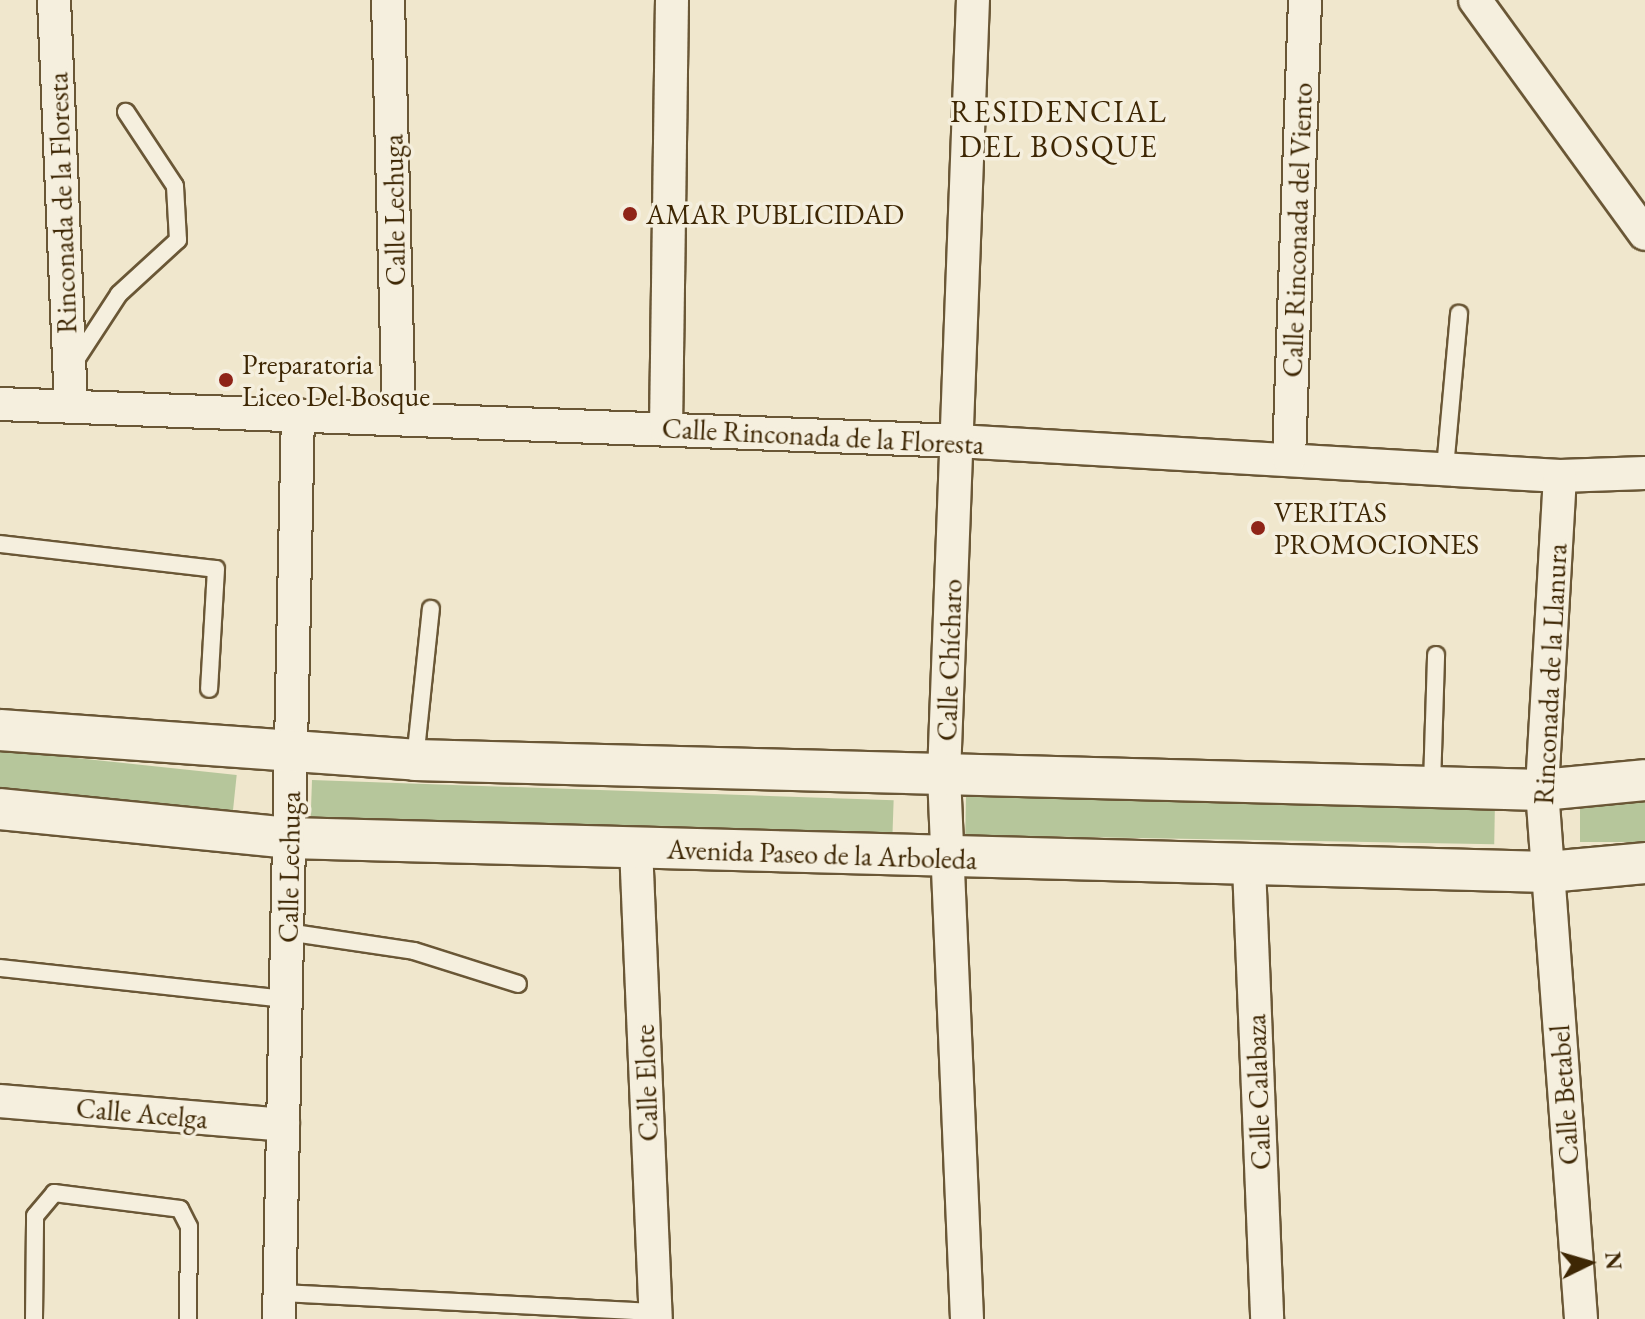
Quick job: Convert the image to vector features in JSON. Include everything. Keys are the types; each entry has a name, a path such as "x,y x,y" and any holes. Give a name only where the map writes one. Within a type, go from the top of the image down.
{"street":[{"name":"Rinconada de la Floresta","path":"54,0 71,407"},
{"name":"Calle Lechuga","path":"388,0 399,419"},
{"path":"666,429 672,0"},
{"name":"Calle Chícharo","path":"967,1319 944,775 973,0"},
{"name":"Calle Rinconada del Viento","path":"1289,459 1305,0"},
{"path":"1475,0 1645,234"},
{"name":"Calle Rinconada de la Floresta","path":"0,404 957,441 1560,476 1645,473"},
{"name":"Calle Lechuga","path":"279,1306 298,415"},
{"name":"Rinconada de la Llanura","path":"1548,872 1542,790 1560,476"},
{"path":"0,730 291,756 415,760 1542,790 1645,780"},
{"name":"Avenida Paseo de la Arboleda","path":"0,809 289,838 948,859 1548,872 1645,863"},
{"name":"Calle Elote","path":"636,847 656,1316"},
{"name":"Calle Calabaza","path":"1249,866 1267,1319"},
{"name":"Calle Betabel","path":"1548,872 1581,1319"},
{"name":"Calle Acelga","path":"0,1101 283,1125"}],"lane":[{"path":"69,371 119,294 178,240 175,186 126,112"},
{"path":"1445,468 1459,314"},
{"path":"0,544 216,569 209,689"},
{"path":"415,760 431,609"},
{"path":"1432,787 1436,655"},
{"path":"287,932 414,951 518,984"},
{"path":"0,968 286,999"},
{"path":"34,1319 35,1216 54,1193 180,1209 189,1227 188,1319"},
{"path":"279,1306 656,1316"}],"green space":[{"path":"0,750 237,775 233,815 0,790"},
{"path":"312,780 894,800 892,838 311,818"},
{"path":"966,795 1495,804 1494,844 965,835"},
{"path":"1580,802 1645,802 1645,842 1580,842"}],"place":[{"name":"AMAR PUBLICIDAD","path":"630,214"},
{"name":"Preparatoria Liceo Del Bosque","path":"226,380"},
{"name":"VERITAS PROMOCIONES","path":"1258,528"}],"district":[{"name":"RESIDENCIAL DEL BOSQUE","path":"1059,129"}]}
